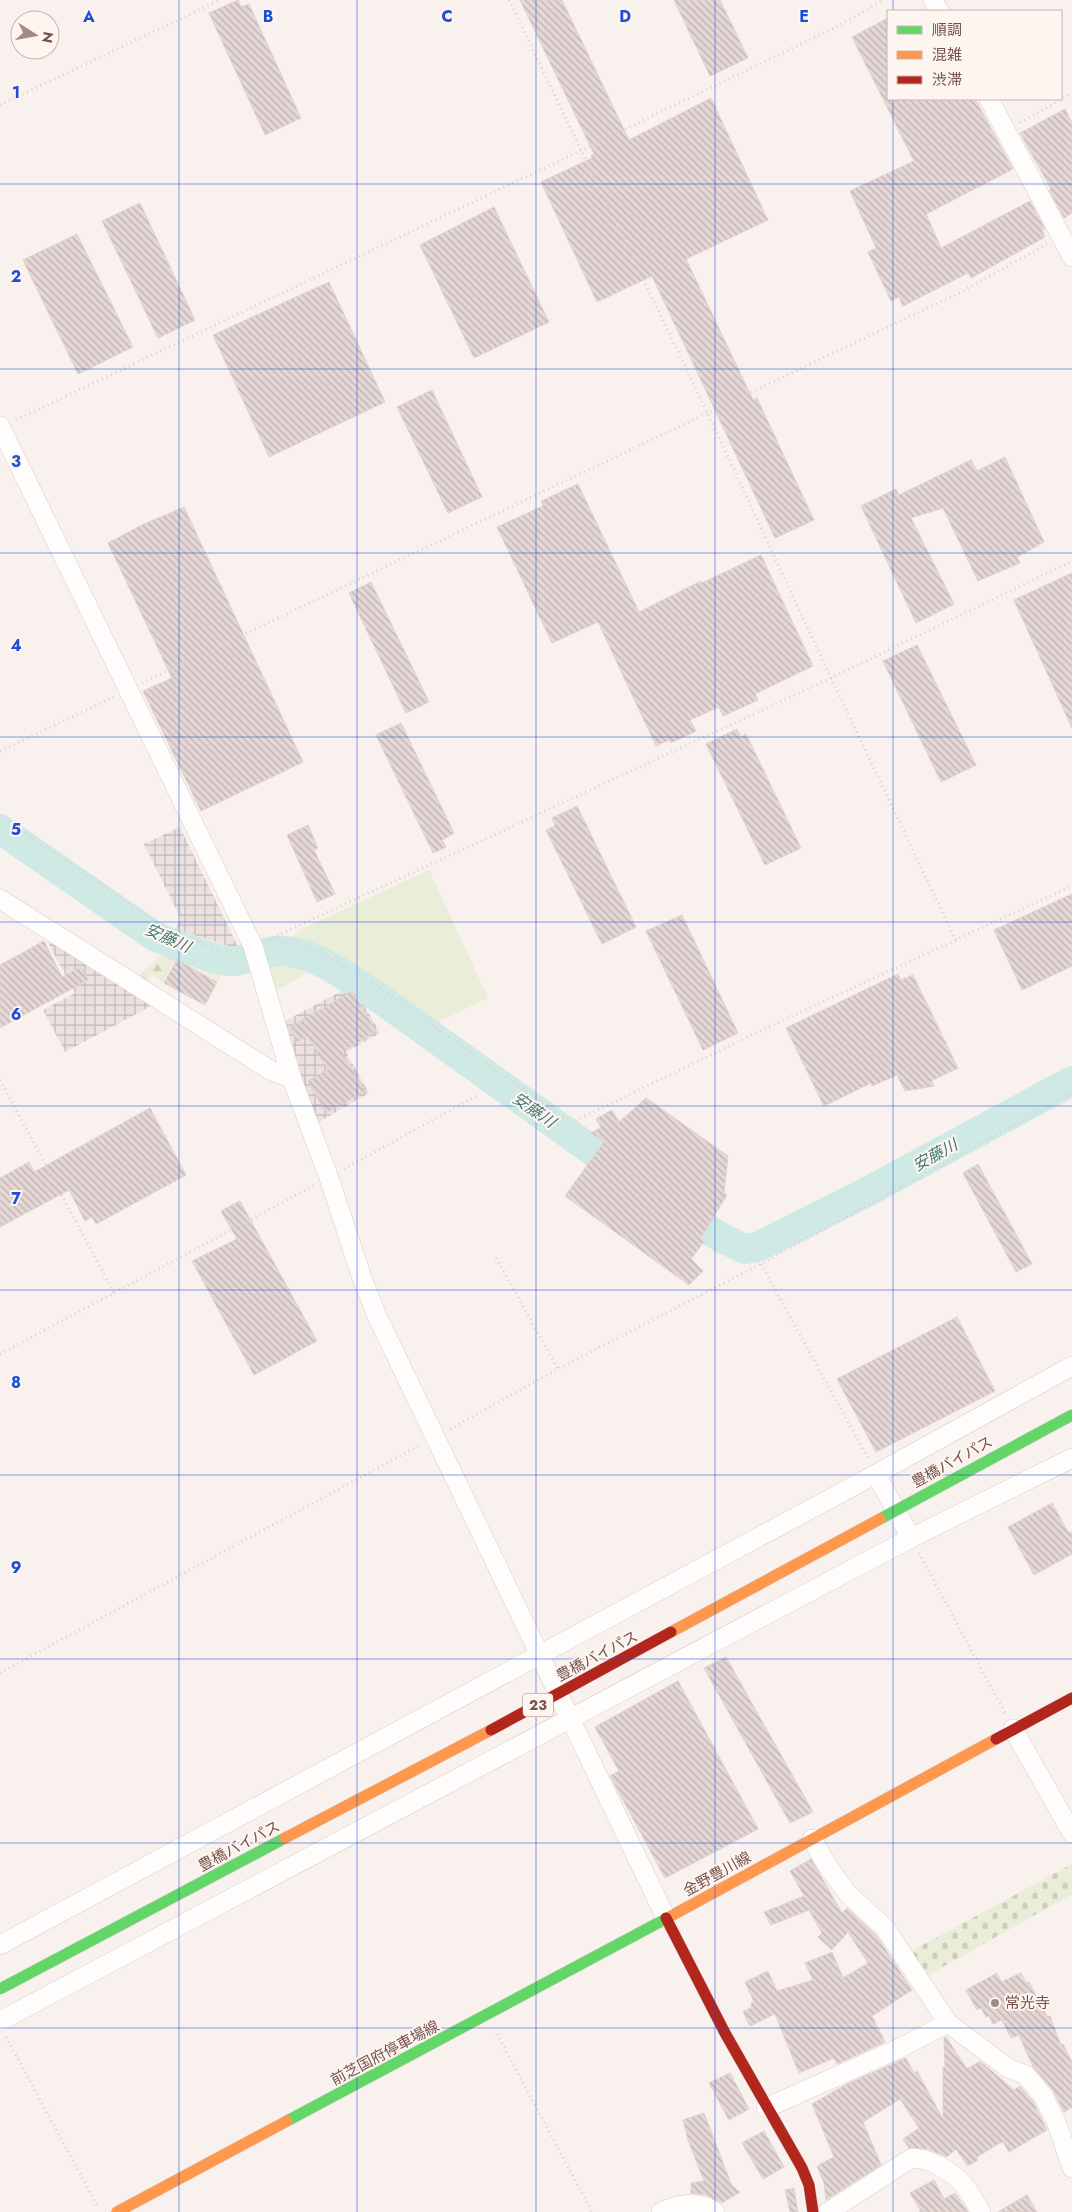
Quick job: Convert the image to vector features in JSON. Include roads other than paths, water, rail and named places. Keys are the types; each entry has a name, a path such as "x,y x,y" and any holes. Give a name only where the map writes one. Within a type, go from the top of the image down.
{"main road":[{"name":"豊橋バイパス","path":"0,1989 550,1698 1072,1415"},
{"path":"892,1526 909,1517"},
{"name":"豊橋バイパス","path":"9,1998 616,1675"},
{"name":"金野豊川線","path":"666,1918 1072,1698"},
{"path":"666,1918 725,2033 766,2108 802,2168 809,2185 812,2212"},
{"name":"前芝国府停車場線","path":"117,2212 666,1918"}],"street":[{"path":"991,100 1072,257"},
{"path":"0,427 255,953 292,1079 377,1316 666,1918"},
{"path":"0,899 270,1070 292,1079"},
{"path":"0,1945 876,1474 1072,1366"},
{"path":"2,2027 910,1538 1072,1458"},
{"path":"876,1474 910,1538"},
{"path":"1013,1729 1072,1833"},
{"path":"812,1839 827,1865 847,1893 885,1928 948,2023 1008,2068 1026,2075 1044,2097 1057,2124 1072,2168"},
{"path":"766,2108 900,2048 948,2023"},
{"path":"828,2212 912,2158 921,2158 935,2164 961,2182 981,2212"},
{"path":"661,2212 678,2205 701,2204 715,2212"}],"waterway":[{"name":"安藤川","path":"0,829 154,936 194,952 227,961 240,960 273,951 286,951 310,957 333,968 375,995 629,1177"},
{"name":"安藤川","path":"672,1208 722,1238 745,1249 757,1247 865,1193 1072,1081"}],"place":[{"name":"常光寺","path":"995,2003"}]}
